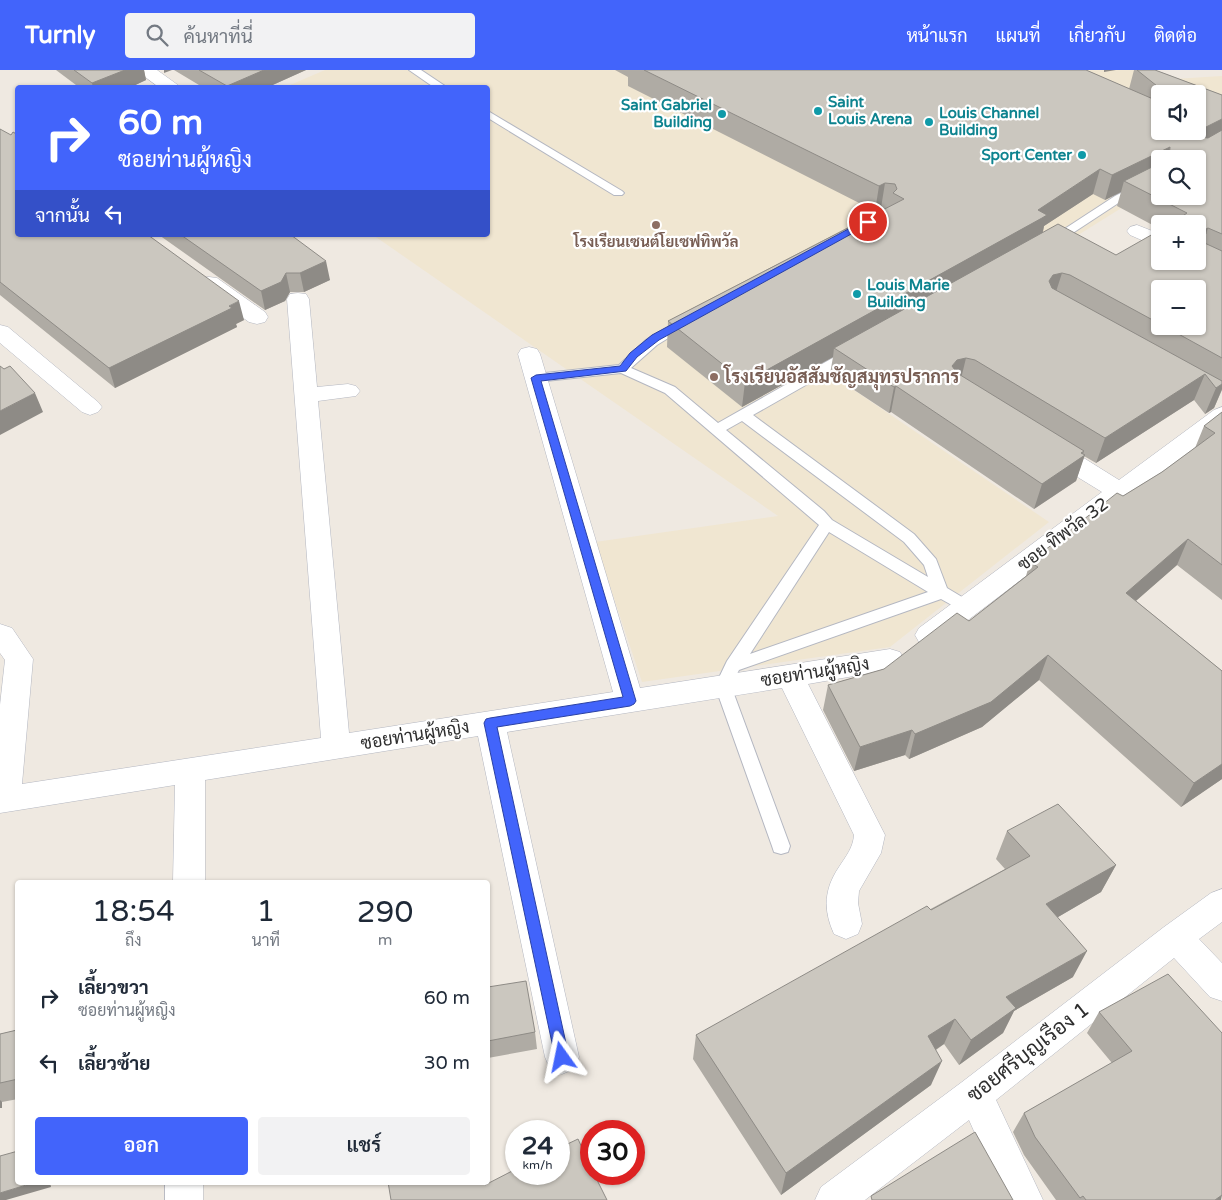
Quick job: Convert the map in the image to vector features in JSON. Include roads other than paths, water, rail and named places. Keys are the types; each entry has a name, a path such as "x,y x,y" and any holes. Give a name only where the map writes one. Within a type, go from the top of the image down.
{"street":[{"path":"145,70 168,85"},
{"path":"1137,231 1151,238"},
{"path":"196,273 257,317"},
{"path":"298,299 336,747"},
{"path":"0,332 90,407"},
{"path":"532,366 630,701"},
{"path":"306,396 348,391"},
{"name":"ซอย ทิพวัล 32","path":"897,657 1120,492 1219,404"},
{"path":"1027,434 1120,492"},
{"path":"0,634 2,634 19,659 2,799"},
{"name":"ซอยท่านผู้หญิง","path":"2,799 630,701 728,676 790,676 897,657"},
{"path":"790,676 870,836 870,843 865,857 847,881 842,899 846,924"},
{"path":"490,723 562,1057"},
{"path":"189,880 190,770"},
{"name":"ซอยศรีบุญเรือง 1","path":"834,1200 975,1094 1222,903"},
{"path":"1176,937 1222,986"},
{"path":"975,1094 1024,1200"},
{"path":"184,1185 184,1200"}],"lane":[{"path":"414,70 438,85"},
{"path":"490,115 618,193"},
{"path":"1040,248 1119,198 1151,181"},
{"path":"623,369 634,355 656,338 698,314"},
{"path":"717,429 862,348"},
{"path":"532,366 623,369 670,390 827,524 941,594 966,607"},
{"path":"742,414 909,538 931,563 941,594"},
{"path":"728,676 827,524"},
{"path":"728,676 941,594"},
{"path":"728,676 781,846"}],"place":[{"name":"Saint Louis Arena","path":"818,111"},
{"name":"Saint Gabriel Building","path":"722,114"},
{"name":"Louis Channel Building","path":"929,122"},
{"name":"Sport Center","path":"1082,155"},
{"name":"โรงเรียนเซนต์โยเซฟทิพวัล","path":"656,225"},
{"name":"Louis Marie Building","path":"857,294"},
{"name":"โรงเรียนอัสสัมชัญสมุทรปราการ","path":"714,377"}]}
